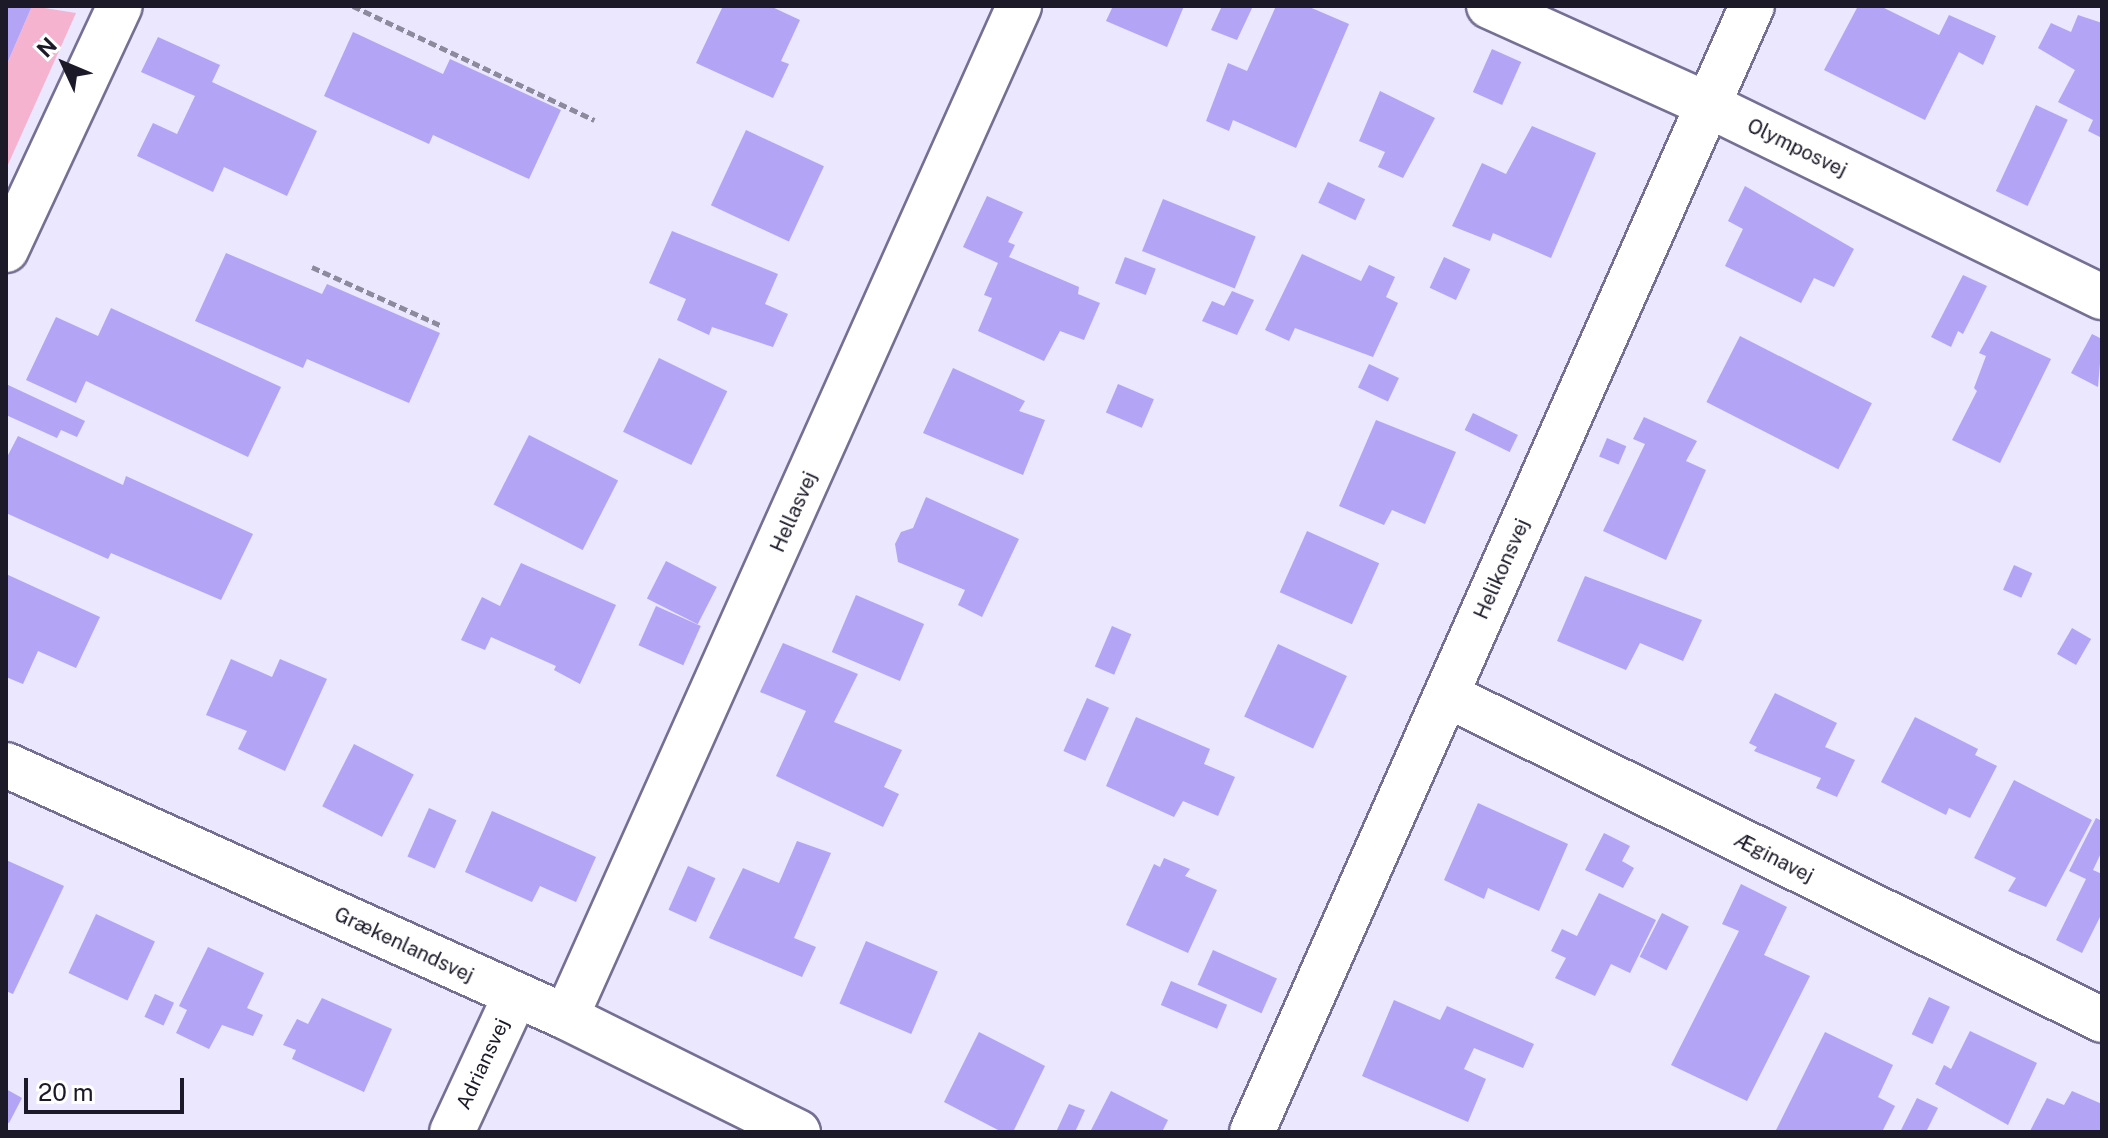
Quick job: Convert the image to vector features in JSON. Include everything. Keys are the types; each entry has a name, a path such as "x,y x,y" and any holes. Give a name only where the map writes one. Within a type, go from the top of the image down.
{"street":[{"path":"6,250 120,6"},
{"name":"Hellasvej","path":"566,1017 1019,6"},
{"name":"Olymposvej","path":"1489,6 1710,106 2102,297"},
{"name":"Helikonsvej","path":"1252,1132 1752,6"},
{"name":"Æginavej","path":"1447,695 2102,1020"},
{"name":"Grækenlandsvej","path":"6,765 566,1017 798,1132"},
{"name":"Adriansvej","path":"452,1132 515,996"}],"path":[{"path":"353,6 594,120"},
{"path":"312,267 442,326"}],"shaded area":[{"path":"32,6 76,13 6,169 6,66"}],"building":[{"path":"6,6 32,6 6,66"},
{"path":"723,6 770,6 800,20 781,61 789,64 773,98 696,63"},
{"path":"1113,6 1184,6 1167,47 1106,21"},
{"path":"1222,6 1253,6 1237,40 1211,30"},
{"path":"1276,6 1307,6 1349,24 1296,148 1233,120 1229,131 1206,121 1228,63 1247,71"},
{"path":"1858,6 1880,6 1939,35 1949,15 1996,36 1983,65 1959,52 1925,120 1824,70"},
{"path":"2078,15 2102,23 2102,138 2088,131 2093,120 2058,102 2075,70 2038,48 2051,23 2071,32"},
{"path":"353,32 443,74 450,59 561,110 529,179 433,135 429,144 324,96"},
{"path":"158,37 220,65 212,82 317,131 287,196 224,167 213,192 137,156 153,123 177,134 195,96 141,72"},
{"path":"1492,49 1521,62 1502,105 1473,92"},
{"path":"1380,91 1435,118 1403,178 1378,167 1385,152 1359,141"},
{"path":"2036,105 2068,120 2028,206 1996,191"},
{"path":"1532,126 1596,153 1551,258 1493,233 1490,241 1452,226 1482,163 1506,174"},
{"path":"746,130 824,166 789,242 711,205"},
{"path":"1328,182 1365,199 1355,220 1318,203"},
{"path":"1745,186 1854,249 1834,287 1814,278 1801,303 1725,266 1743,229 1728,221"},
{"path":"987,196 1023,212 1008,242 1015,245 1009,257 1079,287 1078,294 1100,303 1084,340 1060,331 1044,361 978,331 992,298 984,295 998,263 963,247"},
{"path":"1163,199 1256,236 1235,288 1142,251"},
{"path":"672,231 778,274 765,304 788,314 773,347 712,327 709,335 677,320 686,299 649,283"},
{"path":"226,253 322,294 327,284 440,333 409,403 307,359 303,368 195,321"},
{"path":"1302,254 1361,281 1369,265 1395,277 1386,297 1398,303 1373,357 1295,328 1289,341 1265,330"},
{"path":"1125,257 1156,269 1146,295 1115,283"},
{"path":"1444,257 1470,269 1456,300 1430,288"},
{"path":"1963,275 1987,286 1963,334 1958,331 1951,347 1931,337"},
{"path":"1232,291 1254,300 1237,335 1202,321 1212,301 1224,306"},
{"path":"111,308 281,387 248,457 86,381 76,403 26,380 56,317 98,336"},
{"path":"1991,331 2051,359 2000,463 1952,440 1977,391 1974,388 1986,356 1979,353"},
{"path":"2092,334 2102,339 2098,387 2071,373"},
{"path":"1740,336 1872,403 1838,469 1706,402"},
{"path":"659,358 727,391 691,465 623,432"},
{"path":"1369,364 1399,378 1388,402 1358,388"},
{"path":"953,368 1025,401 1019,411 1045,420 1023,475 923,433"},
{"path":"6,384 85,421 77,437 61,430 57,438 6,415"},
{"path":"1118,384 1154,399 1142,428 1106,413"},
{"path":"1473,413 1518,435 1510,452 1465,430"},
{"path":"1644,417 1697,441 1686,461 1706,470 1666,560 1603,531 1645,444 1633,439"},
{"path":"1376,420 1456,452 1425,524 1392,510 1384,525 1339,506"},
{"path":"529,435 618,480 583,550 494,504"},
{"path":"18,436 123,485 126,476 253,534 221,600 111,553 108,559 6,513 6,459"},
{"path":"1607,438 1626,446 1619,465 1599,456"},
{"path":"926,497 1019,539 982,617 958,605 965,590 898,562 895,544 901,532 913,528"},
{"path":"1307,531 1379,563 1352,624 1280,592"},
{"path":"666,561 717,587 698,624 647,598"},
{"path":"521,563 616,605 580,684 554,670 556,666 491,637 485,650 461,640 482,597 500,606"},
{"path":"2014,565 2032,573 2021,598 2003,590"},
{"path":"6,574 100,617 76,668 38,651 23,684 6,677"},
{"path":"1585,576 1702,620 1683,661 1640,643 1626,670 1557,641"},
{"path":"856,595 924,624 900,681 832,652"},
{"path":"656,606 701,626 683,665 639,645"},
{"path":"1112,626 1131,634 1114,675 1095,667"},
{"path":"2072,628 2091,639 2076,665 2057,654"},
{"path":"783,643 858,674 834,722 902,750 884,787 899,794 883,827 776,776 806,711 760,692"},
{"path":"1278,644 1347,676 1313,749 1244,717"},
{"path":"231,659 272,677 280,659 327,679 285,771 238,749 247,731 206,715"},
{"path":"1775,693 1837,723 1825,747 1855,760 1837,797 1816,788 1821,778 1754,751 1757,747 1749,743"},
{"path":"1087,698 1109,708 1085,761 1063,751"},
{"path":"1136,717 1210,749 1204,764 1235,777 1218,816 1183,801 1174,817 1106,786"},
{"path":"1915,717 1978,749 1975,755 1997,766 1970,818 1949,808 1946,815 1881,782"},
{"path":"354,744 414,774 382,837 322,806"},
{"path":"2014,780 2092,820 2046,907 2008,891 2016,878 1974,858"},
{"path":"1478,803 1568,844 1539,911 1488,888 1484,899 1444,880"},
{"path":"429,808 456,820 435,869 407,856"},
{"path":"492,811 596,857 576,902 540,886 532,902 465,872"},
{"path":"2096,818 2102,821 2102,851 2093,870 2102,874 2102,913 2082,953 2056,940 2086,879 2069,871"},
{"path":"1604,833 1630,846 1622,861 1634,868 1623,888 1585,870"},
{"path":"797,841 831,853 794,938 816,947 802,977 709,938 743,868 779,883"},
{"path":"1164,858 1190,869 1185,876 1217,890 1188,953 1126,925 1154,864 1160,867"},
{"path":"6,860 64,886 13,994 6,991"},
{"path":"688,866 715,878 696,922 668,910"},
{"path":"1741,884 1787,907 1764,955 1810,976 1747,1101 1671,1065 1739,931 1722,924"},
{"path":"1599,893 1656,920 1630,973 1611,964 1595,996 1555,978 1566,958 1551,951 1562,929 1577,936"},
{"path":"1662,913 1689,927 1666,970 1640,957"},
{"path":"96,914 155,941 127,1000 69,973"},
{"path":"866,941 938,971 911,1034 839,1004"},
{"path":"208,947 264,973 247,1008 263,1015 253,1036 222,1025 209,1049 176,1033 187,1010 179,1006"},
{"path":"1213,950 1277,978 1261,1013 1198,985"},
{"path":"1171,981 1227,1005 1217,1029 1161,1005"},
{"path":"155,994 174,1003 163,1026 144,1017"},
{"path":"1929,997 1950,1007 1933,1044 1912,1034"},
{"path":"322,998 392,1029 364,1092 292,1059 296,1050 283,1045 297,1019 308,1024"},
{"path":"1394,1000 1440,1020 1447,1006 1534,1044 1523,1068 1474,1048 1464,1069 1486,1079 1468,1122 1362,1076"},
{"path":"1970,1031 2037,1063 2008,1125 1935,1084 1944,1065 1951,1069"},
{"path":"979,1032 1045,1066 1013,1132 1002,1132 944,1102"},
{"path":"1825,1032 1893,1065 1878,1097 1895,1106 1882,1132 1775,1132"},
{"path":"6,1089 22,1098 9,1123 6,1122"},
{"path":"1111,1091 1168,1120 1162,1132 1090,1132"},
{"path":"2072,1091 2102,1104 2102,1132 2030,1131 2047,1098 2064,1105"},
{"path":"1917,1098 1938,1108 1926,1132 1900,1132"},
{"path":"1069,1104 1085,1110 1075,1132 1056,1132"}]}
